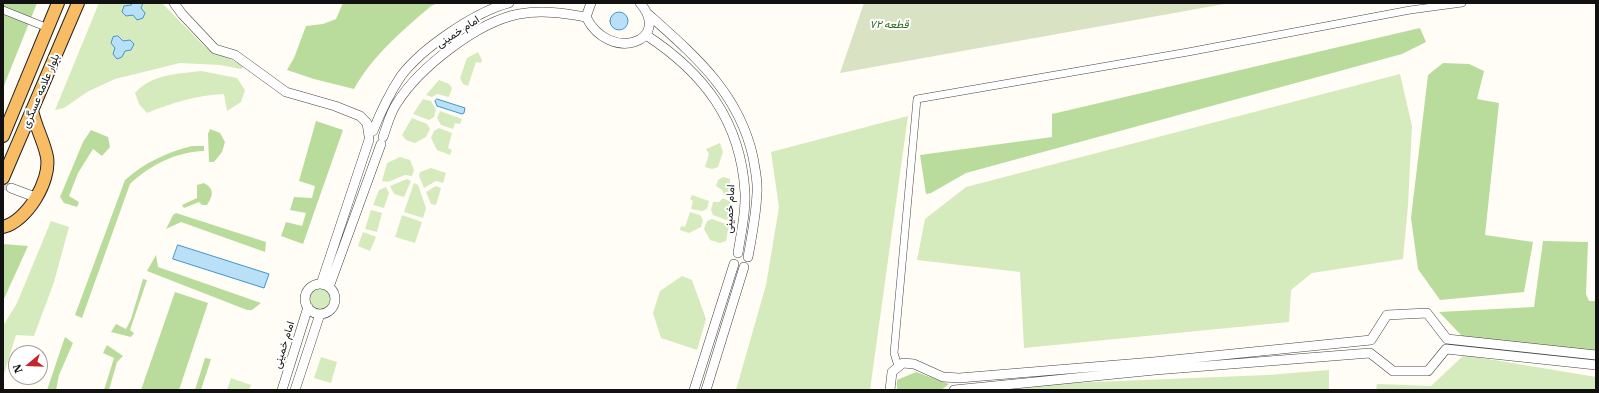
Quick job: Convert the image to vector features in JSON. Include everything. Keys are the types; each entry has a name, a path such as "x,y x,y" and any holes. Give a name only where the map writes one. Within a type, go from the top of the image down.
{"highway":[{"name":"بلوار علامه عسگری","path":"3,136 58,3"},
{"name":"بلوار علامه عسگری","path":"3,178 78,3"},
{"path":"3,117 15,106"},
{"path":"3,227 21,219 30,208 45,180 48,167 47,156 32,110"}],"street":[{"path":"174,3 214,49 235,55 286,92 335,106 360,116 367,124 370,135 374,145 382,140 380,132 370,135"},
{"name":"امام خمینی","path":"325,286 370,135 385,102 402,75 426,52 448,34 472,18 497,6 509,3"},
{"path":"591,3 586,17 591,27 599,35 618,43 636,42 646,35 649,26 648,14"},
{"path":"640,3 648,14 700,62 720,84 748,134 755,168 757,191 755,217 748,263 744,267 706,390"},
{"path":"898,366 894,353 917,99 1188,52 1410,10 1462,3"},
{"path":"3,10 48,28"},
{"name":"امام خمینی","path":"325,286 396,105 415,80 450,49 495,22 518,14 544,11 586,17"},
{"name":"امام خمینی","path":"646,35 679,59 704,85 725,114 735,138 745,193 743,225 738,253"},
{"path":"11,188 35,198"},
{"path":"694,390 734,264 733,259 738,253 742,253 748,257"},
{"path":"734,264 737,267 744,267"},
{"path":"312,286 325,286 334,295 334,304 329,311 320,314 312,311 308,307 306,298 312,286"},
{"name":"امام خمینی","path":"282,390 308,307"},
{"path":"1370,353 1371,340 1387,315 1427,313 1446,344"},
{"path":"295,390 320,314"},
{"path":"890,390 892,372 903,363 914,364 943,378 959,378 1153,362 1371,340"},
{"path":"954,390 1162,369 1370,353 1392,371 1428,371 1446,344"},
{"path":"1446,344 1596,355"},
{"path":"1446,344 1596,365"}],"green space":[{"path":"3,3 37,3 3,88"},
{"path":"99,3 132,3 131,5 141,8 143,3 162,3 205,47 244,66 241,69 220,65 180,63 115,79 87,92 64,108 55,110"},
{"path":"343,3 438,3 431,6 409,25 379,54 354,89 314,79 287,70 294,58 306,26 323,24 336,19"},
{"name":"قطعه ۷۲","path":"864,3 1230,3 840,73"},
{"path":"1420,28 1426,42 1402,54 966,173 931,193 926,194 920,155 1052,137 1052,114"},
{"path":"478,52 482,60 481,63 476,62 468,86 463,84 460,78 467,58"},
{"path":"1443,63 1469,64 1484,71 1477,99 1499,103 1485,235 1533,242 1524,292 1440,300 1418,269 1411,218 1428,75"},
{"path":"201,71 237,78 245,90 241,102 227,111 224,94 204,96 185,100 147,113 139,104 135,93 149,82 157,78 174,74"},
{"path":"1400,74 1412,126 1408,205 1403,259 1312,273 1291,290 1289,322 1024,348 1020,272 917,260 925,219 966,187"},
{"path":"439,80 449,84 452,88 449,97 437,94 432,97 426,95"},
{"path":"423,99 431,101 436,110 434,117 429,120 413,114"},
{"path":"440,111 462,119 460,124 455,123 453,129 441,125 437,118"},
{"path":"908,116 870,390 736,390 766,285 779,207 771,152"},
{"path":"412,118 427,124 430,129 426,137 415,143 406,140 402,135"},
{"path":"316,121 343,130 303,244 281,236 286,222 302,226 306,213 290,210 294,197 312,198 315,186 299,181"},
{"path":"439,128 452,133 448,148 452,150 450,155 437,150 431,138 434,131"},
{"path":"210,129 220,133 225,142 222,152 214,162 209,162 208,134"},
{"path":"91,130 108,137 110,147 102,156 93,149 78,173 69,196 79,202 77,207 64,203 60,197 83,142"},
{"path":"720,143 723,152 718,167 712,169 705,167 709,154 706,149"},
{"path":"192,146 204,146 204,151 183,154 155,165 130,184 82,318 75,315 125,180 148,163 174,151"},
{"path":"400,157 410,160 414,170 412,176 405,175 388,182 382,181 387,163"},
{"path":"431,168 446,173 443,183 436,181 424,188 419,176 420,172"},
{"path":"723,177 730,179 730,198 724,195 722,190 716,186 718,180"},
{"path":"407,179 411,181 404,197 394,194 390,186"},
{"path":"204,183 208,185 212,193 211,199 207,205 202,205 199,202 184,208 182,205 197,198 197,185"},
{"path":"414,183 418,185 426,208 423,218 404,212"},
{"path":"436,186 441,188 436,205 431,204 426,192"},
{"path":"386,187 389,193 384,208 373,205 379,190"},
{"path":"692,195 709,201 707,209 702,211 691,209 693,201 690,199"},
{"path":"723,198 731,202 729,221 713,215 711,210 713,202 719,202"},
{"path":"371,210 382,213 377,232 365,229"},
{"path":"690,212 700,215 703,220 701,227 689,233 680,230 681,226 685,227"},
{"path":"176,213 266,242 265,252 181,222 166,229 173,215"},
{"path":"402,215 422,222 415,243 395,237"},
{"path":"712,219 729,225 726,241 720,243 710,240 704,229 707,221"},
{"path":"51,221 69,227 54,282 34,336 16,335 13,345 8,345 8,361 3,377 3,326 17,303"},
{"path":"363,232 376,237 370,251 358,246"},
{"path":"1543,241 1588,242 1586,294 1589,301 1596,301 1596,352 1463,337 1439,312 1534,307"},
{"path":"3,244 28,246 3,301"},
{"path":"156,255 158,267 261,303 252,310 247,310 147,271"},
{"path":"682,276 692,280 706,319 697,350 661,338 653,313 660,291"},
{"path":"143,279 147,280 130,330 134,333 131,337 111,332 116,324 126,329 131,319"},
{"path":"320,288 328,291 331,299 328,307 320,310 312,307 309,299 312,291"},
{"path":"175,292 208,303 179,390 141,390"},
{"path":"65,337 73,343 59,375 56,390 47,390"},
{"path":"107,345 123,356 117,362 109,390 104,390 114,358 103,353"},
{"path":"1464,355 1596,377 1596,390 1376,390 1377,384 1431,386"},
{"path":"321,357 337,362 331,383 314,378"},
{"path":"205,358 211,359 201,390 195,390"},
{"path":"1329,370 1329,390 968,390 971,387 1268,375"},
{"path":"916,372 949,384 941,390 897,390 897,380"},
{"path":"231,378 251,385 249,390 227,390"}],"water":[{"path":"132,3 143,3 141,8 145,13 143,18 137,20 133,15 126,16 122,12 124,6 131,5"},
{"path":"619,12 625,15 628,21 625,27 619,30 613,27 610,21 613,15"},
{"path":"118,36 123,41 130,40 134,44 131,50 125,51 122,57 117,59 113,54 115,48 111,43 113,37"},
{"path":"437,99 465,108 464,113 462,114 437,106 435,101"},
{"path":"178,245 269,274 264,288 173,259"}],"tunnel":[{"path":"3,185 11,188"}]}
